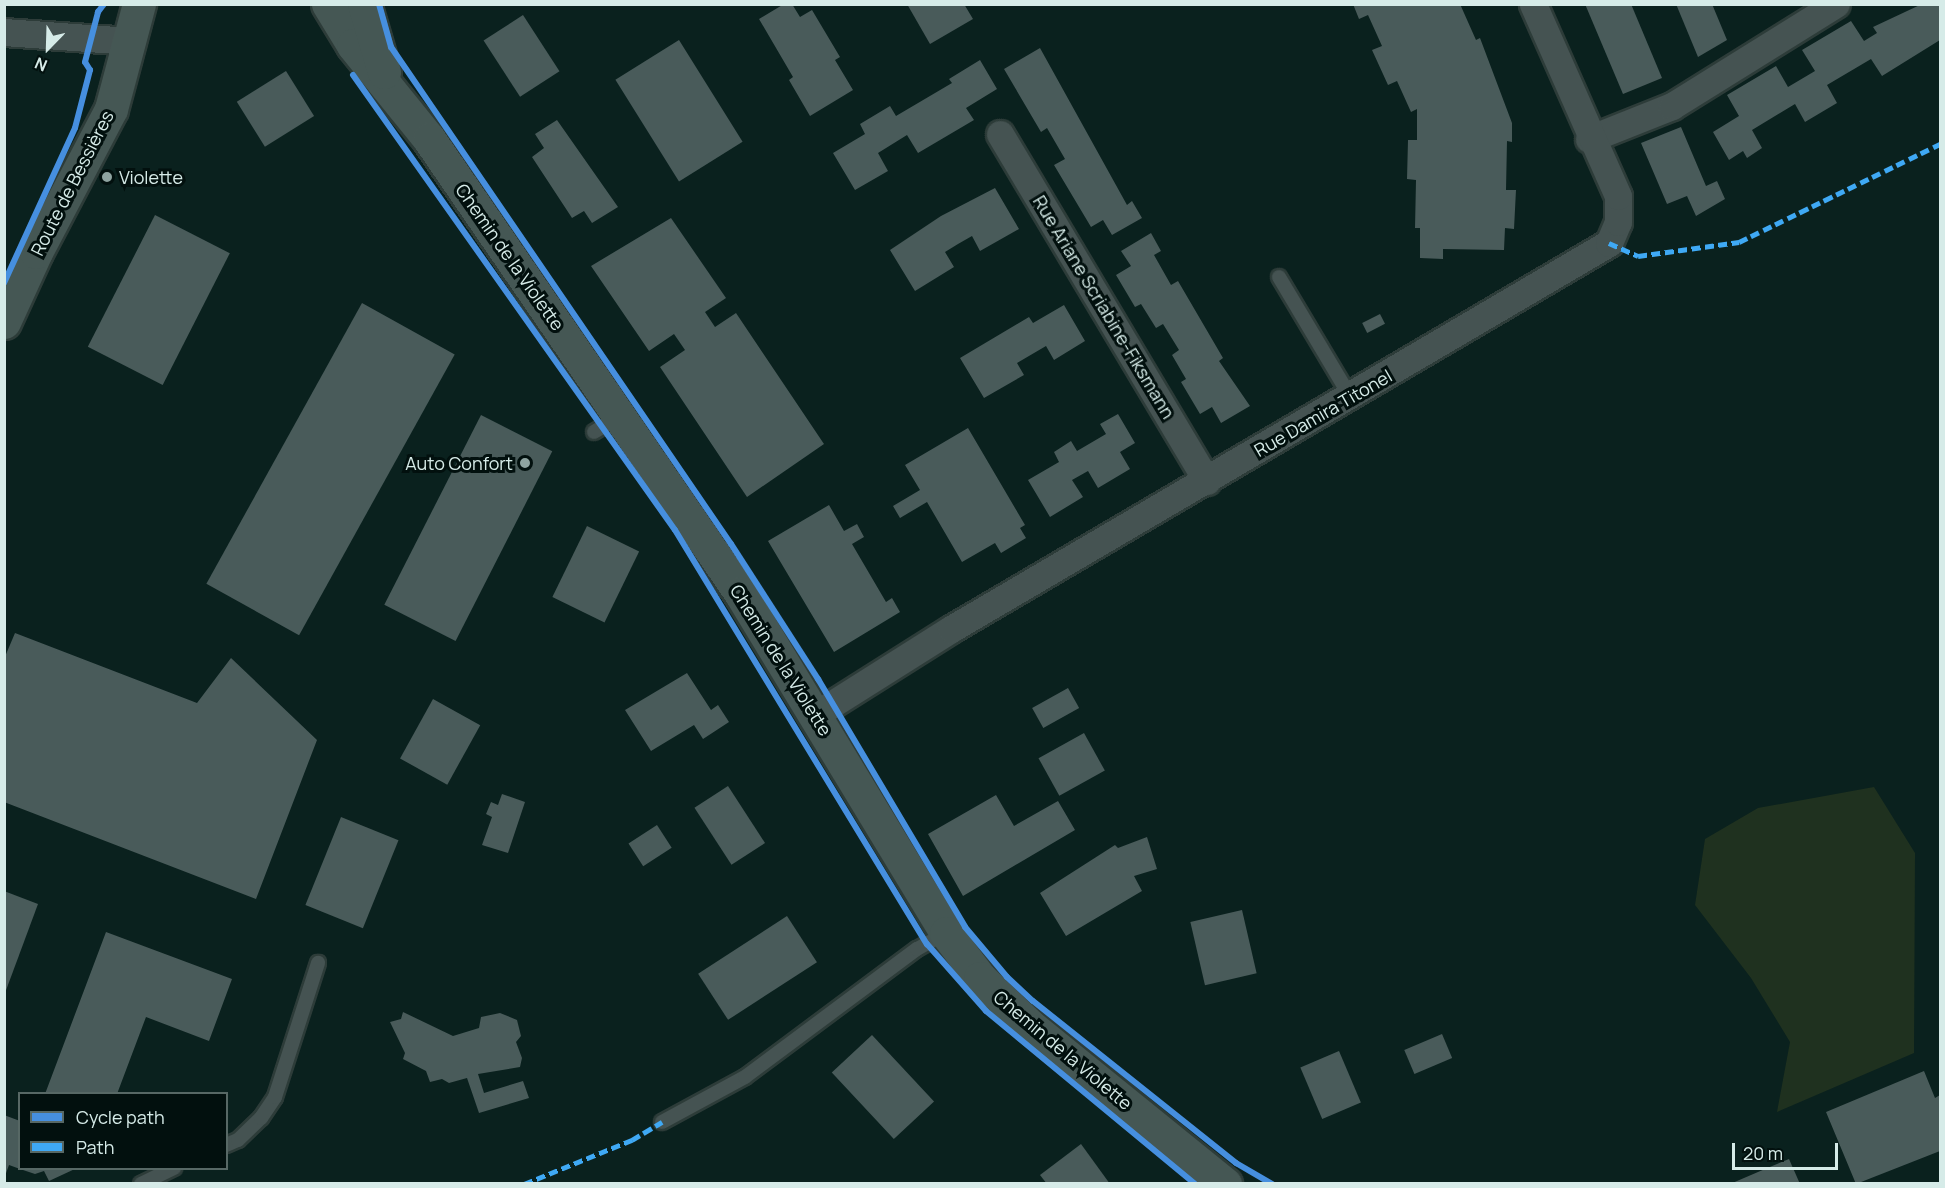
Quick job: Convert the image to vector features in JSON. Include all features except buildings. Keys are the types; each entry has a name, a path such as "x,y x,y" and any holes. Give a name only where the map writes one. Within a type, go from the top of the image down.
{"street":[{"name":"Route de Bessières","path":"4,322 36,252 111,109 139,4"},
{"name":"Chemin de la Violette","path":"328,4 353,45 389,85 607,425 741,594 946,933 980,978 1030,1026 1225,1184"},
{"name":"Chemin de la Violette","path":"364,4 389,85"},
{"name":"Rue Damira Titonel","path":"815,715 951,629 1351,398 1609,243 1618,222 1618,196 1589,139 1533,4"},
{"path":"1589,139 1671,106 1836,4"},
{"path":"4,32 130,41"},
{"name":"Rue Ariane Scriabine-Fiksmann","path":"1000,134 1207,481"}],"lane":[{"path":"1280,277 1351,398"},
{"path":"662,1122 745,1077 918,949 946,933"},
{"path":"228,1144 238,1140 261,1118 275,1097 318,963"},
{"path":"141,1184 170,1170"}],"green space":[{"path":"1874,787 1915,853 1914,1053 1777,1112 1790,1042 1751,978 1695,905 1705,839 1758,808"}],"marked path":[{"path":"1609,243 1638,256 1739,242 1940,144"},
{"path":"524,1184 632,1140 662,1122"}],"cycle path":[{"path":"4,283 75,128 90,70 85,62 98,12 104,4"},
{"path":"379,4 391,47 731,544 818,679 965,927 1007,977 1033,1001 1236,1163 1272,1184"},
{"path":"353,75 675,530 927,944 986,1011 1195,1184"}],"place":[{"name":"Violette","path":"107,177"},
{"name":"Auto Confort","path":"525,463"}]}
